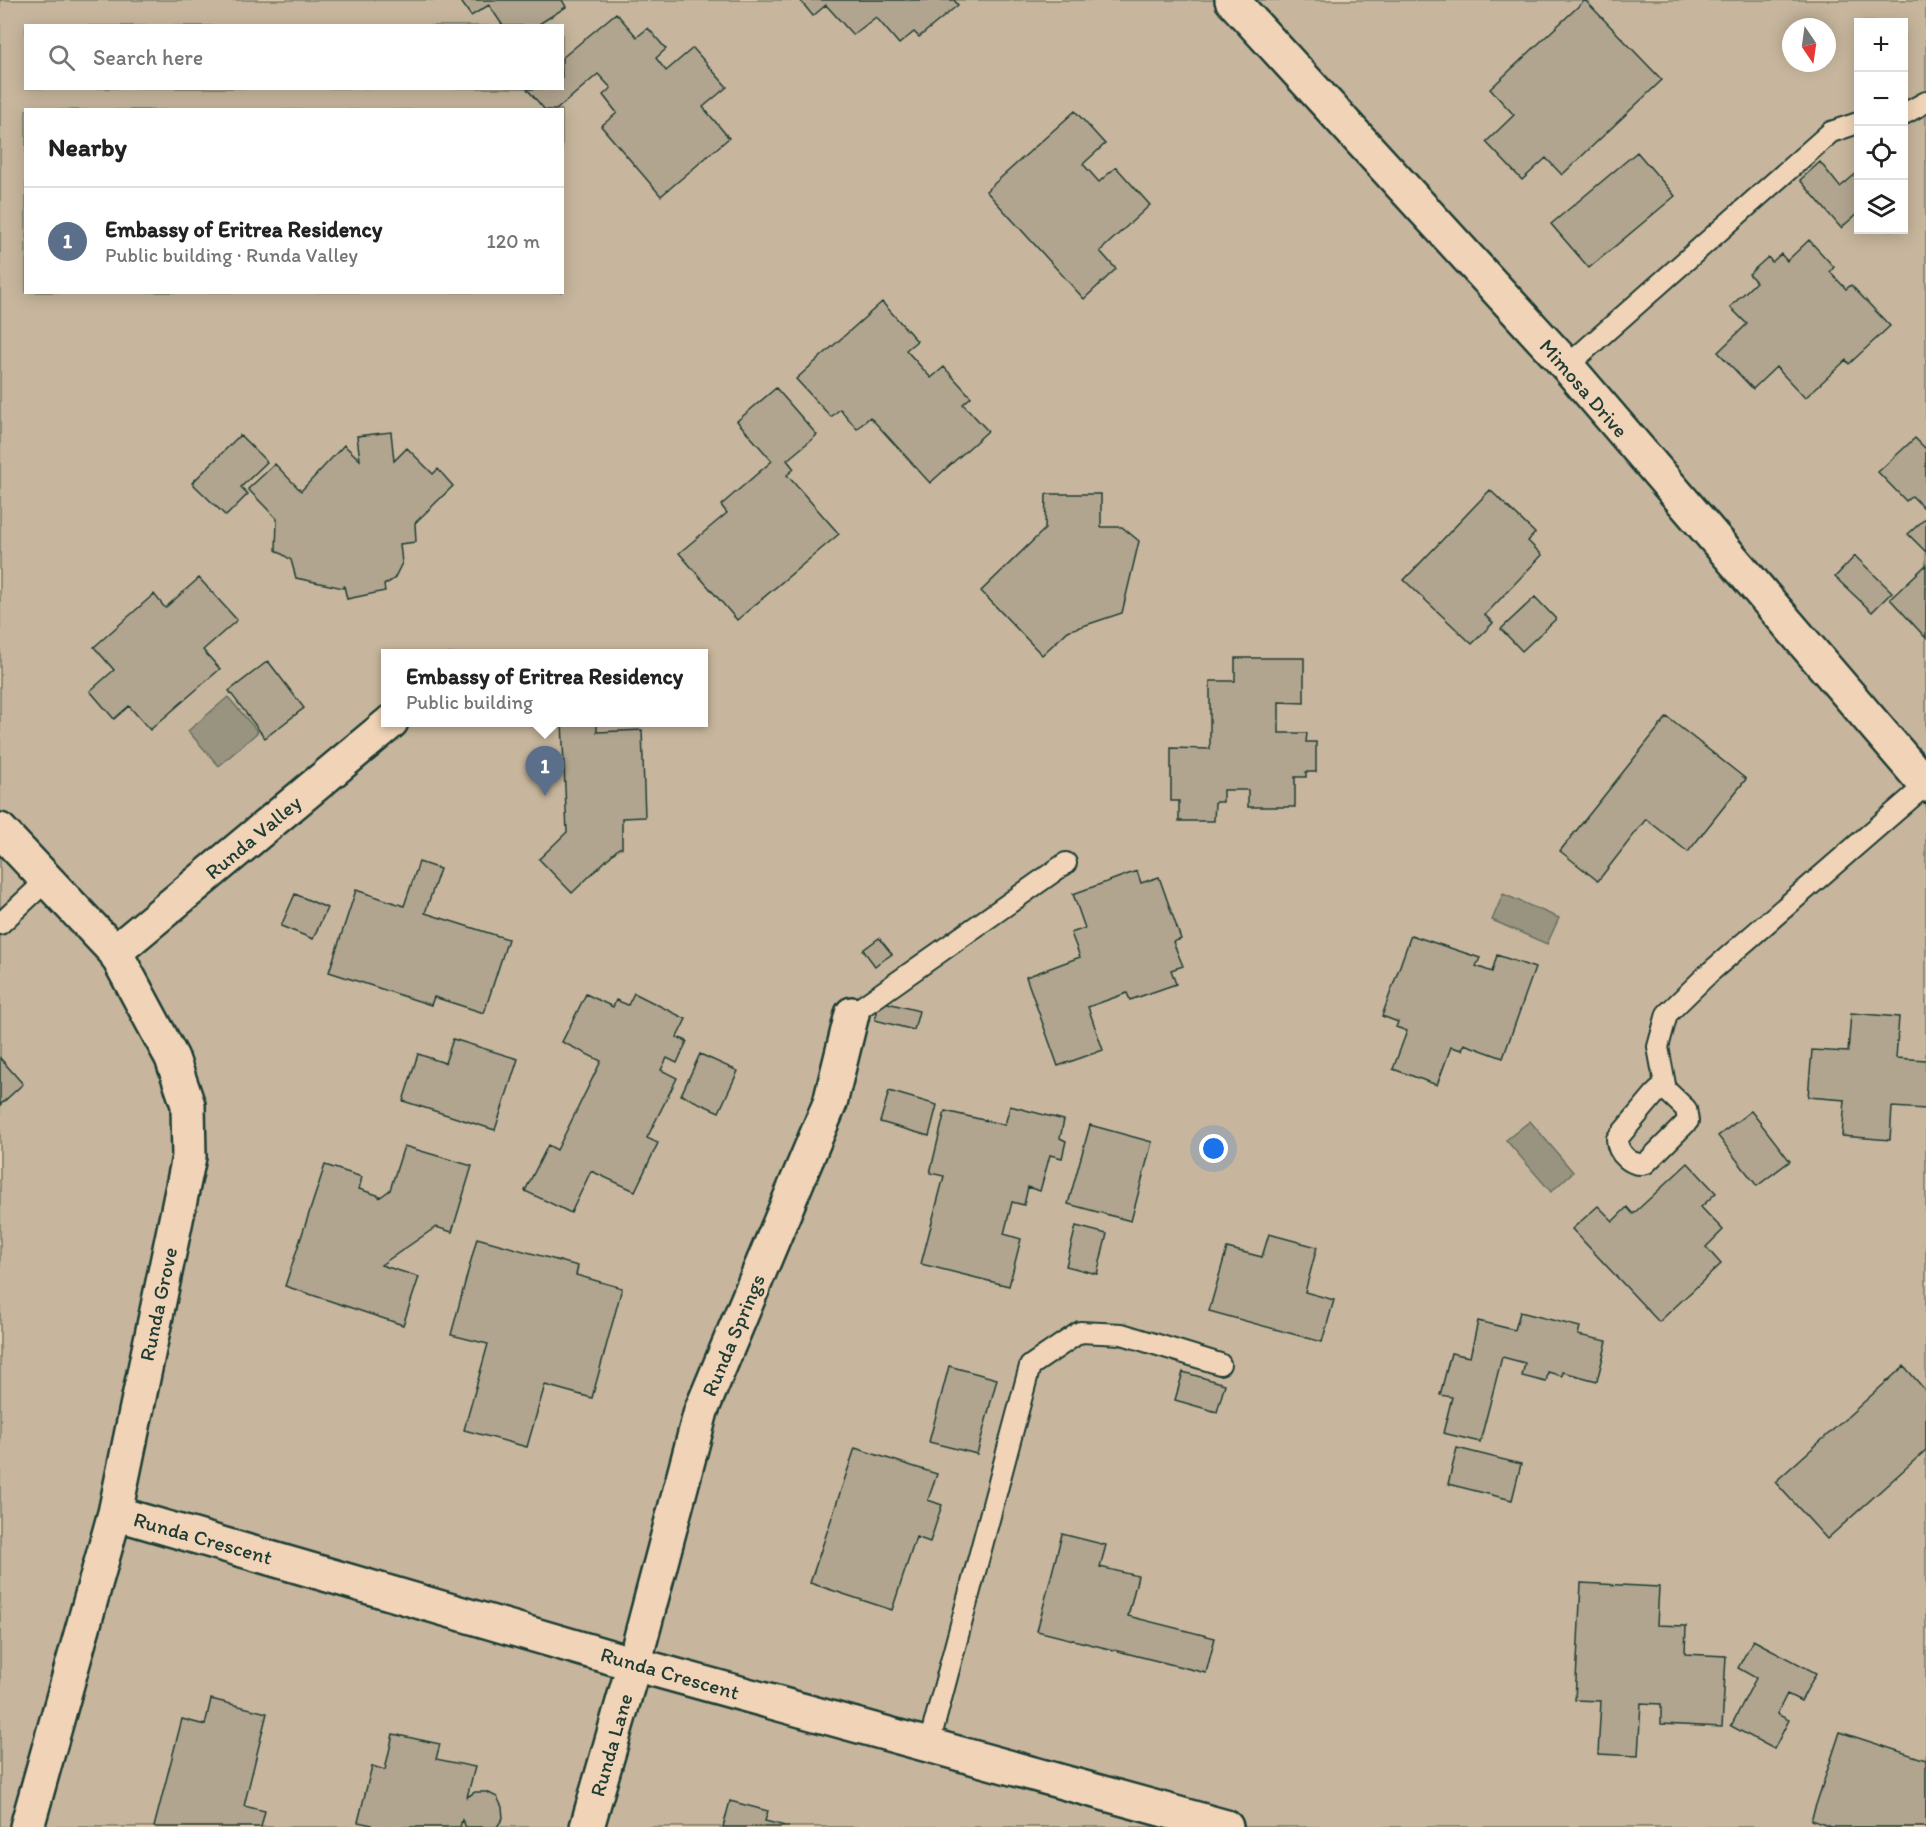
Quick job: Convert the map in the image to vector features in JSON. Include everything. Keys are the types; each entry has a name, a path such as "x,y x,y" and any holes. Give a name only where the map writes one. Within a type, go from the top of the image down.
{"street":[{"name":"Mimosa Drive","path":"1232,0 1567,366 1922,773"},
{"name":"Runda Valley","path":"115,952 386,727"},
{"name":"Runda Grove","path":"0,830 115,952 172,1058 188,1105 189,1157 115,1513 27,1827"},
{"name":"Runda Springs","path":"634,1664 701,1411 830,1103 852,1014"},
{"name":"Runda Crescent","path":"115,1513 634,1664 929,1744 1182,1821 1226,1827"},
{"name":"Runda Lane","path":"587,1827 634,1664"}],"lane":[{"path":"1908,112 1926,102"},
{"path":"1567,366 1831,132 1854,124"},
{"path":"1666,1090 1658,1047 1667,1014 1922,773"},
{"path":"852,1014 1066,863"},
{"path":"0,924 47,880"},
{"path":"929,1744 1030,1366 1080,1332 1122,1334 1220,1364"}],"shaded area":[{"path":"0,0 1926,0 1926,1827 0,1827"},
{"path":"228,697 258,732 219,766 188,731"},
{"path":"1503,894 1559,918 1547,944 1492,920"},
{"path":"1530,1121 1573,1172 1551,1192 1506,1140"}],"building":[{"path":"460,0 562,0 566,7 539,24 502,24 489,5 471,16"},
{"path":"800,0 954,0 958,5 919,37 914,32 899,44 876,17 853,35 826,5 813,16"},
{"path":"1585,0 1662,80 1562,175 1546,158 1522,180 1486,142 1514,115 1490,89"},
{"path":"616,13 637,37 648,28 666,49 656,58 666,71 693,48 727,87 703,107 729,138 661,196 601,126 617,113 603,95 611,88 598,74 558,108 543,108 528,90 564,90 564,56"},
{"path":"1075,111 1105,144 1083,164 1099,182 1116,167 1150,205 1100,251 1116,269 1084,299 986,191"},
{"path":"1637,152 1675,196 1589,268 1551,224"},
{"path":"1820,162 1840,187 1854,175 1854,217 1841,228 1800,180"},
{"path":"1809,240 1834,267 1830,272 1846,289 1851,285 1890,326 1849,364 1846,360 1805,398 1776,367 1753,389 1718,352 1747,324 1730,307 1756,282 1749,274 1768,257 1772,262 1781,254 1787,261"},
{"path":"882,302 917,341 906,350 931,378 944,367 971,397 963,404 988,431 930,483 870,417 857,429 840,409 831,417 796,379"},
{"path":"776,388 817,435 787,460 794,469 787,475 839,534 737,620 679,553 727,513 721,505 772,461 737,421"},
{"path":"391,432 394,461 407,448 433,474 438,469 453,486 415,523 416,542 400,544 402,563 394,579 384,585 385,591 347,599 344,586 343,588 296,578 291,560 276,550 277,519 248,489 275,464 301,491 344,445 360,460 357,436"},
{"path":"240,435 267,462 241,487 248,494 226,516 192,483"},
{"path":"1915,438 1926,449 1926,510 1912,496 1906,501 1878,472"},
{"path":"1490,490 1535,533 1528,541 1542,555 1485,615 1493,623 1472,644 1404,580"},
{"path":"1046,494 1101,494 1101,527 1122,527 1139,541 1122,613 1068,631 1042,655 981,591 1045,529"},
{"path":"1926,518 1926,552 1908,534"},
{"path":"1855,556 1892,592 1872,612 1835,577"},
{"path":"1926,565 1926,638 1890,599"},
{"path":"199,578 237,620 203,650 220,669 150,730 129,706 114,719 90,691 114,670 94,647 154,594 165,608"},
{"path":"1535,597 1556,619 1522,651 1501,629"},
{"path":"1235,658 1304,658 1304,703 1279,702 1279,733 1307,733 1306,742 1316,742 1316,772 1306,772 1306,777 1295,777 1295,807 1248,807 1248,790 1223,790 1223,802 1215,802 1214,821 1179,821 1179,801 1171,801 1171,748 1210,749 1210,681 1235,681"},
{"path":"268,661 304,708 265,738 229,691"},
{"path":"1667,717 1746,779 1688,852 1646,819 1598,881 1560,851"},
{"path":"562,727 597,727 597,732 642,730 645,817 622,818 622,848 619,848 572,893 539,859 567,832"},
{"path":"419,862 440,869 425,913 508,939 484,1013 434,997 431,1005 329,972 356,890 404,906"},
{"path":"1137,871 1141,883 1159,877 1181,939 1173,942 1183,966 1171,970 1176,984 1130,1000 1127,993 1088,1007 1103,1050 1058,1066 1026,977 1080,957 1071,933 1085,928 1073,894"},
{"path":"295,894 327,908 313,939 281,926"},
{"path":"1411,935 1480,958 1476,966 1492,972 1497,955 1535,968 1503,1058 1464,1044 1462,1050 1451,1047 1437,1085 1393,1069 1407,1031 1396,1027 1398,1022 1382,1016"},
{"path":"879,938 892,954 875,966 863,950"},
{"path":"634,993 686,1019 677,1037 687,1041 677,1063 667,1058 661,1070 677,1078 647,1138 658,1143 635,1191 591,1171 571,1213 525,1191 548,1145 557,1150 601,1061 562,1042 586,994 613,1007 616,1000 628,1005"},
{"path":"880,1001 919,1011 914,1030 875,1020"},
{"path":"1851,1013 1899,1017 1896,1058 1926,1060 1926,1109 1892,1107 1890,1140 1842,1136 1845,1100 1808,1097 1812,1050 1848,1052"},
{"path":"453,1039 518,1059 495,1130 403,1101 418,1054 445,1063"},
{"path":"700,1054 738,1071 719,1112 681,1095"},
{"path":"0,1058 23,1084 0,1105"},
{"path":"889,1091 937,1105 929,1136 880,1122"},
{"path":"1010,1106 1064,1120 1060,1138 1066,1141 1062,1158 1050,1155 1040,1191 1028,1187 1024,1205 1012,1202 1004,1234 1021,1239 1009,1286 921,1264 944,1176 930,1173 945,1111 1005,1125"},
{"path":"1751,1111 1790,1161 1757,1186 1718,1136"},
{"path":"1090,1125 1152,1142 1131,1221 1068,1204"},
{"path":"404,1146 472,1166 452,1232 436,1227 381,1265 419,1277 403,1325 285,1286 325,1165 362,1177 359,1189 380,1196 379,1198 390,1190"},
{"path":"1688,1163 1716,1193 1701,1207 1723,1230 1706,1247 1721,1264 1659,1322 1572,1229 1598,1206 1613,1221 1627,1207 1633,1214"},
{"path":"1076,1226 1107,1234 1097,1274 1066,1266"},
{"path":"1269,1234 1317,1247 1305,1292 1334,1300 1322,1342 1209,1311 1227,1248 1262,1257"},
{"path":"477,1238 578,1266 576,1275 622,1288 592,1398 545,1385 527,1447 464,1430 488,1344 451,1335"},
{"path":"1520,1312 1580,1327 1578,1335 1607,1341 1597,1381 1563,1372 1562,1376 1548,1372 1546,1382 1522,1376 1525,1363 1502,1357 1480,1442 1443,1433 1452,1397 1440,1395 1451,1353 1470,1357 1478,1321 1515,1330"},
{"path":"949,1366 997,1379 977,1454 929,1442"},
{"path":"1904,1366 1926,1391 1926,1450 1827,1539 1775,1482"},
{"path":"1183,1372 1225,1384 1217,1412 1175,1400"},
{"path":"855,1448 937,1474 928,1500 942,1505 930,1542 916,1537 892,1610 810,1583"},
{"path":"1457,1448 1521,1464 1512,1500 1448,1484"},
{"path":"1062,1534 1106,1545 1100,1567 1138,1576 1128,1616 1215,1638 1206,1673 1037,1631"},
{"path":"1581,1583 1659,1587 1657,1625 1686,1626 1685,1654 1726,1656 1722,1727 1661,1724 1661,1704 1641,1703 1638,1756 1598,1754 1601,1701 1575,1700"},
{"path":"1753,1640 1816,1673 1801,1701 1787,1694 1777,1714 1789,1720 1774,1749 1731,1726 1756,1678 1738,1668"},
{"path":"211,1699 267,1713 244,1806 265,1811 261,1827 154,1827 182,1719 205,1725"},
{"path":"1840,1732 1926,1760 1926,1827 1831,1827 1811,1820"},
{"path":"393,1734 440,1744 436,1759 475,1767 467,1797 475,1792 487,1792 497,1797 502,1807 503,1818 497,1827 466,1827 462,1820 460,1827 371,1827 372,1825 358,1822 372,1766 385,1770"},
{"path":"730,1801 768,1811 765,1821 789,1827 723,1827"}],"place":[{"name":"Embassy of Eritrea Residency","path":"545,796"}]}
